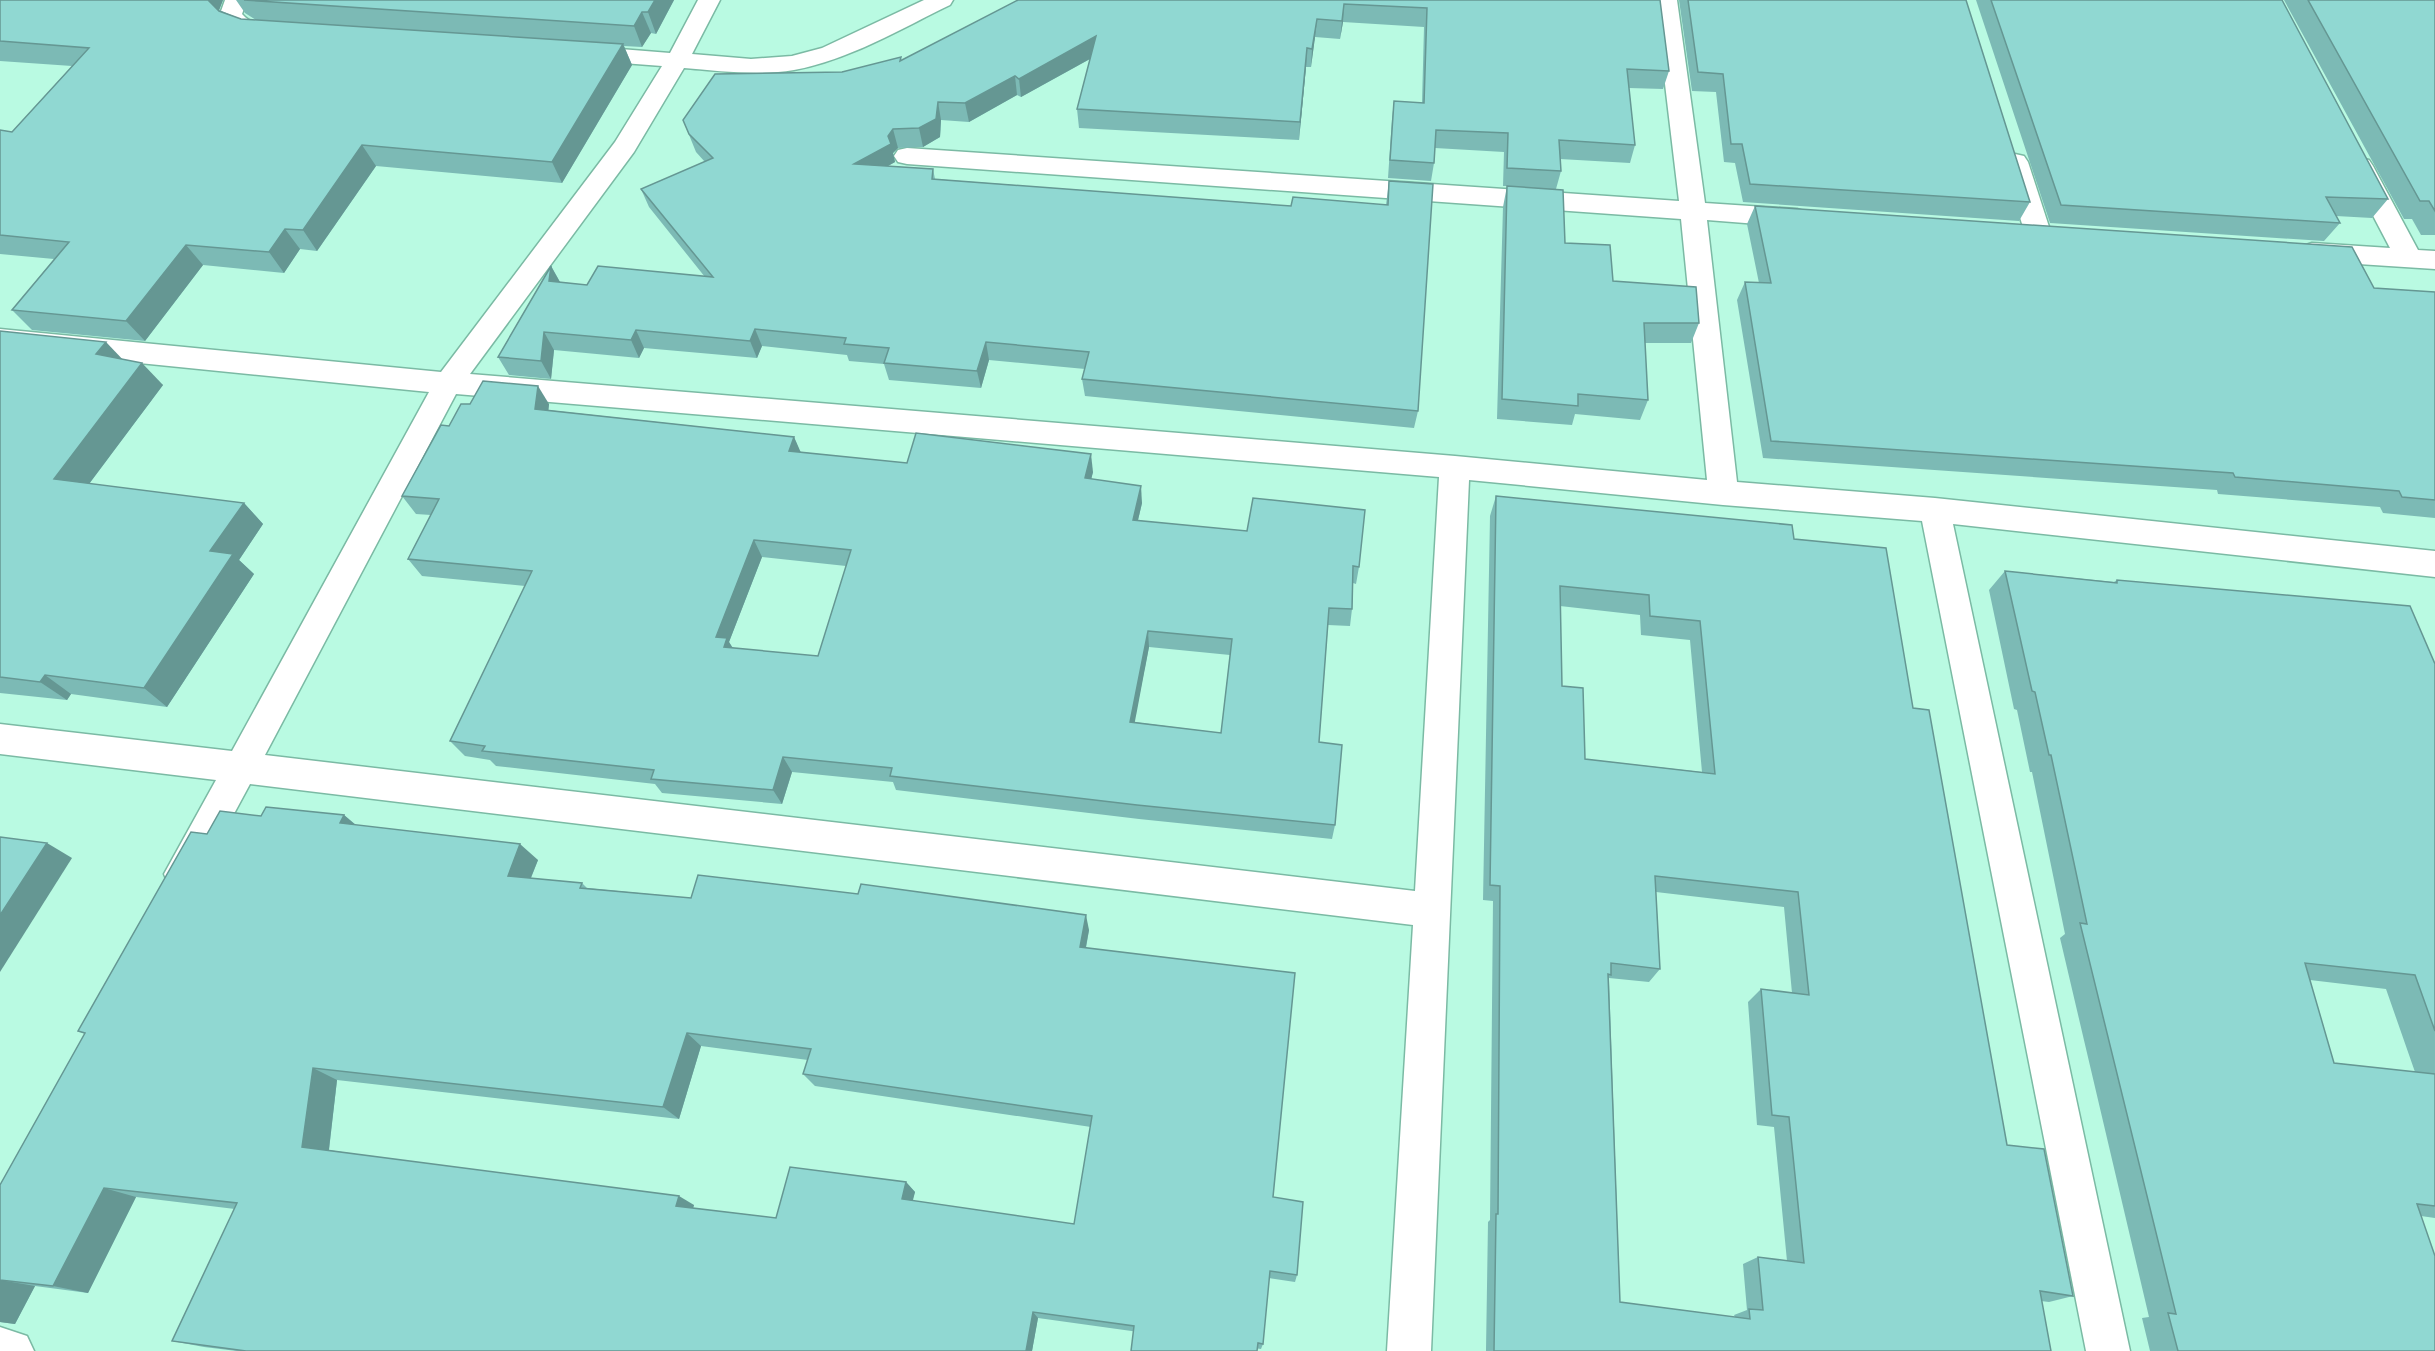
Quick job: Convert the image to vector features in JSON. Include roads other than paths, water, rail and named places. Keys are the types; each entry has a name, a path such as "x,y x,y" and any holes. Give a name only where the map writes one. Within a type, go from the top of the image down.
{"street":[{"path":"236,0 231,14 242,27 255,31 294,33"},
{"path":"165,904 241,768 448,383 625,146 678,59 709,0"},
{"path":"562,51 750,66 803,61 830,53 942,0"},
{"path":"1666,0 1693,211 1723,494"},
{"path":"2010,144 2037,233"},
{"path":"2349,144 2409,258"},
{"path":"907,156 1823,219"},
{"path":"2293,250 2435,260"},
{"path":"0,339 448,383 1455,467 1723,494 1935,510 2435,564"},
{"path":"1409,1351 1455,467"},
{"path":"1935,510 2108,1351"},
{"path":"0,739 1432,910"},
{"path":"0,1349 12,1351"}]}
